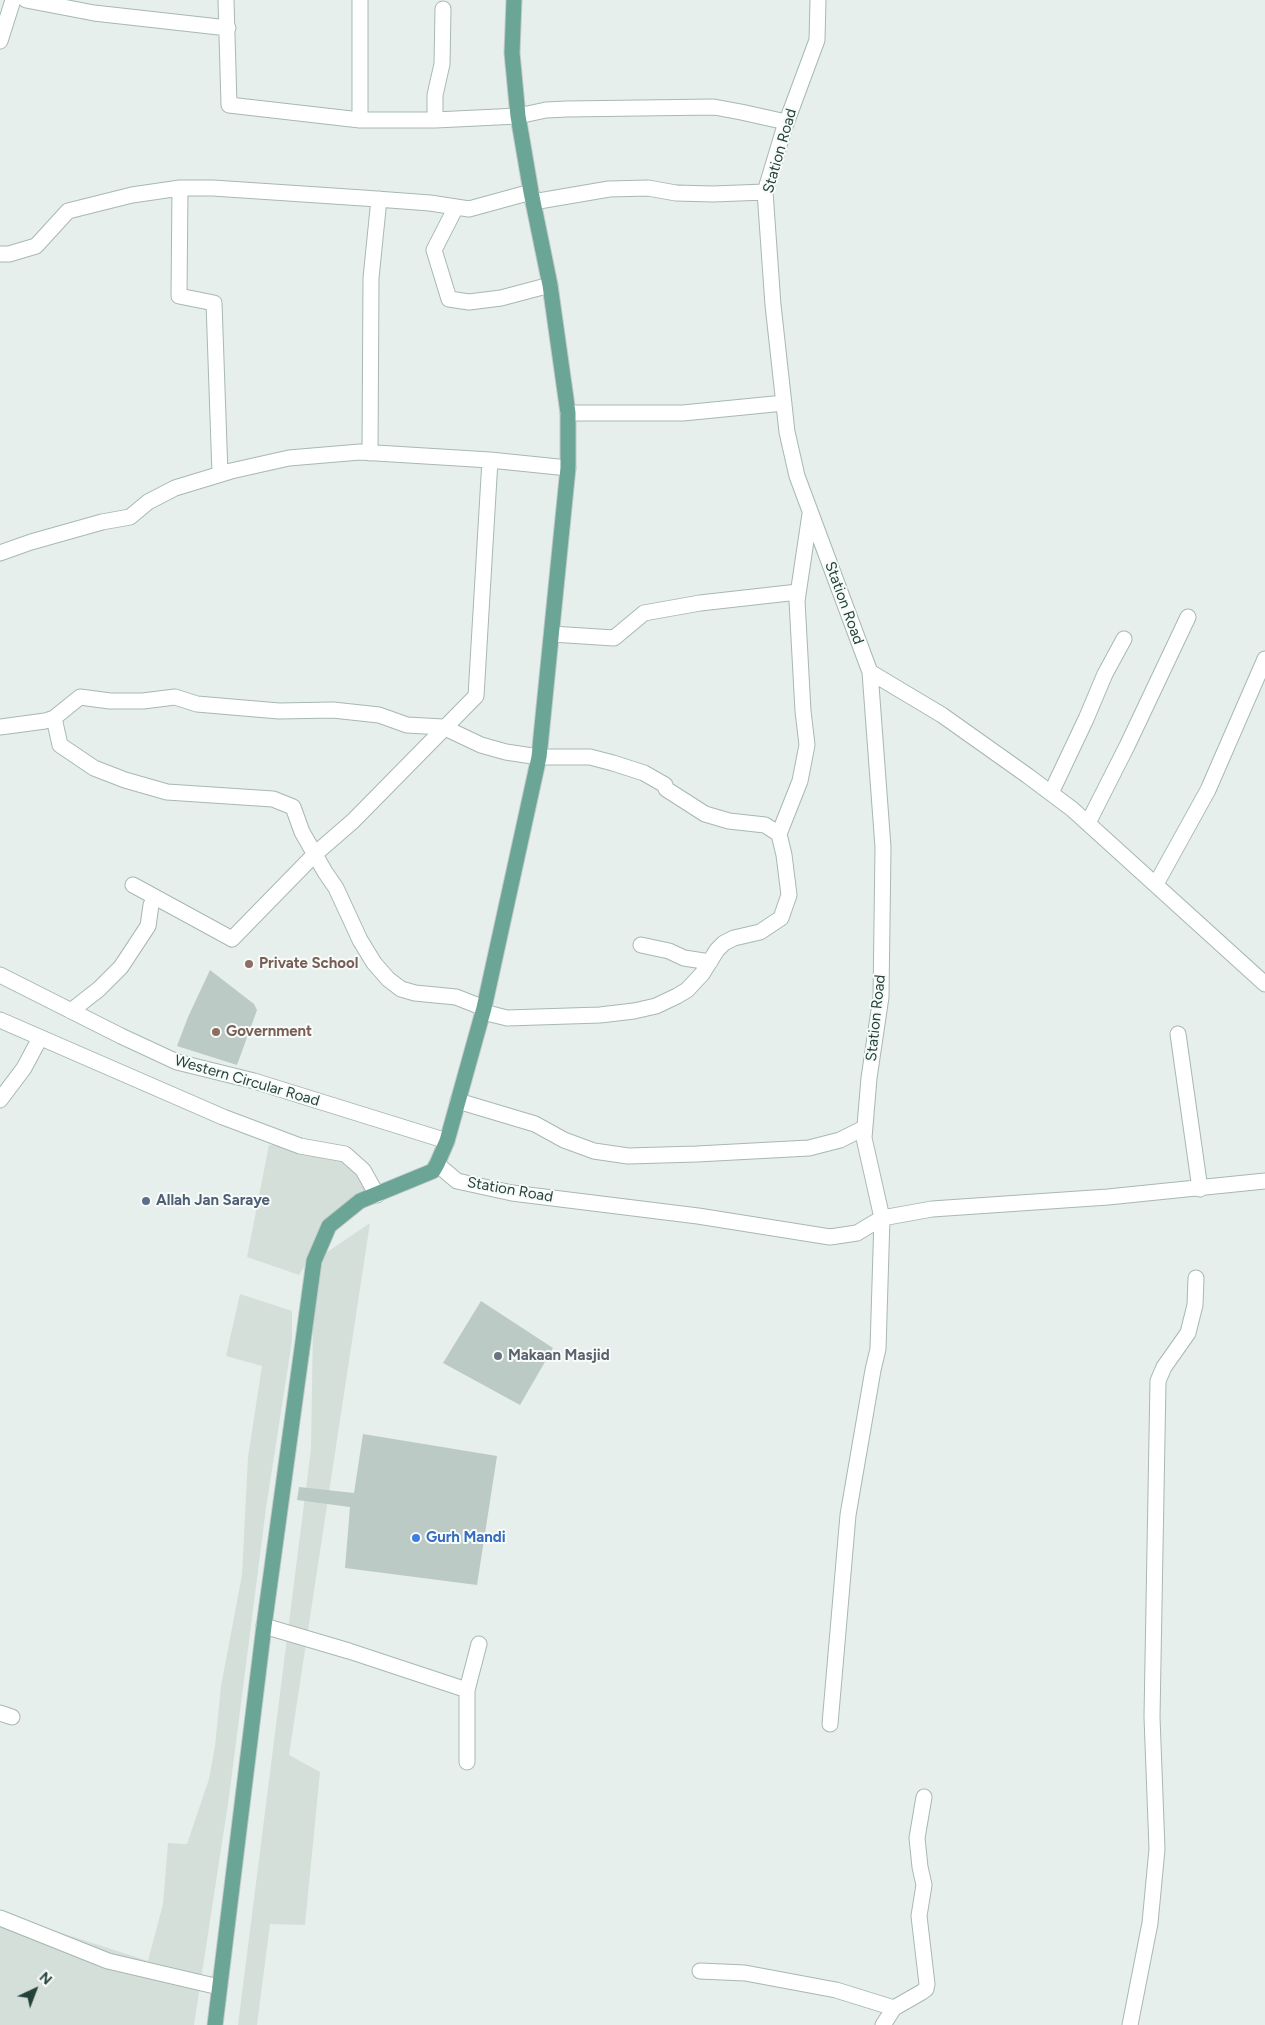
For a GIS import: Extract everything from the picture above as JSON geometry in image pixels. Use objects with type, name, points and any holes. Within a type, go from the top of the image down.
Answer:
[{"type":"main road","points":[[214,2025],[264,1626],[314,1261],[328,1226],[360,1202],[433,1171],[437,1164],[447,1141],[483,1010],[539,757],[568,468],[568,413],[550,285],[518,116],[512,53],[514,0]]},
{"type":"street","points":[[0,41],[14,0]]},
{"type":"street","points":[[26,0],[94,13],[228,28]]},
{"type":"street","points":[[226,0],[229,106],[360,120],[435,120],[518,116],[546,110],[567,109],[714,108],[786,122]]},
{"type":"street","points":[[360,0],[360,120]]},
{"type":"street","name":"Station Road","points":[[818,0],[817,40],[786,122],[765,192],[778,360],[787,432],[797,476],[870,672],[883,847],[881,997],[869,1078],[864,1138],[882,1218]]},
{"type":"street","points":[[435,120],[435,95],[442,64],[443,9]]},
{"type":"street","points":[[0,254],[9,254],[36,246],[68,211],[132,195],[180,188],[232,189],[379,199],[469,209],[532,197],[609,189],[648,188],[676,193],[713,194],[765,192]]},
{"type":"street","points":[[180,188],[179,296],[214,303],[220,474]]},
{"type":"street","points":[[370,453],[371,278],[379,199]]},
{"type":"street","points":[[456,207],[434,250],[449,299],[469,302],[501,298],[550,285]]},
{"type":"street","points":[[568,413],[683,413],[784,403]]},
{"type":"street","points":[[0,553],[31,542],[102,522],[130,517],[148,502],[175,488],[220,474],[289,458],[370,453],[490,460],[568,468]]},
{"type":"street","points":[[133,885],[232,938],[315,854],[353,821],[443,727],[476,696],[490,460]]},
{"type":"street","points":[[54,718],[60,745],[94,768],[125,780],[166,792],[273,799],[293,807],[302,832],[336,888],[360,940],[374,963],[388,980],[401,989],[415,993],[456,997],[483,1010],[507,1018],[600,1015],[656,1006],[686,990],[724,943],[734,938],[760,932],[781,918],[789,895],[784,855],[778,834],[800,781],[807,745],[797,601],[810,511]]},
{"type":"street","points":[[552,634],[614,638],[644,613],[700,603],[798,592]]},
{"type":"street","points":[[1088,824],[1157,686],[1188,617]]},
{"type":"street","points":[[1051,793],[1105,674],[1124,638]]},
{"type":"street","points":[[1156,884],[1208,790],[1265,659]]},
{"type":"street","points":[[870,672],[942,715],[1051,793],[1156,884],[1265,984]]},
{"type":"street","points":[[0,727],[54,718],[80,697],[110,701],[143,701],[175,697],[196,704],[279,711],[332,710],[379,715],[407,725],[443,727],[481,745],[506,752],[539,757],[590,757],[630,768],[644,773],[665,785],[666,789],[705,814],[729,821],[764,825],[778,834]]},
{"type":"street","points":[[71,1011],[99,989],[121,968],[148,926],[152,905],[156,897]]},
{"type":"street","points":[[642,945],[669,951],[684,958],[710,962]]},
{"type":"street","name":"Western Circular Road","points":[[0,975],[177,1062],[254,1082],[447,1141]]},
{"type":"street","points":[[0,1020],[231,1120],[300,1146],[345,1154],[363,1170],[376,1195]]},
{"type":"street","points":[[1178,1034],[1200,1189]]},
{"type":"street","points":[[0,1100],[24,1068],[40,1038]]},
{"type":"street","points":[[458,1101],[535,1124],[564,1140],[594,1151],[628,1156],[809,1148],[840,1140],[864,1128]]},
{"type":"street","name":"Station Road","points":[[437,1164],[457,1181],[512,1193],[698,1216],[830,1237],[857,1233],[882,1218],[932,1209],[1200,1189],[1265,1181]]},
{"type":"street","points":[[830,1724],[848,1515],[878,1349],[882,1218]]},
{"type":"street","points":[[1130,2025],[1150,1923],[1157,1849],[1152,1717],[1158,1381],[1164,1367],[1188,1333],[1195,1305],[1196,1278]]},
{"type":"street","points":[[264,1626],[349,1651],[467,1690]]},
{"type":"street","points":[[467,1762],[467,1690],[479,1644]]},
{"type":"street","points":[[883,2025],[894,2008],[922,1992],[927,1984],[919,1916],[924,1885],[917,1838],[924,1797]]},
{"type":"street","points":[[0,1918],[108,1961],[219,1986]]},
{"type":"street","points":[[700,1971],[746,1973],[836,1990],[894,2008]]},
{"type":"shaded area","points":[[269,1145],[300,1146],[345,1154],[377,1195],[329,1226],[299,1275],[247,1257]]},
{"type":"shaded area","points":[[370,1223],[289,1755],[320,1772],[305,1925],[270,1924],[257,2025],[238,2025],[311,1449],[314,1261]]},
{"type":"shaded area","points":[[240,1294],[292,1311],[292,1341],[266,1508],[229,1797],[194,2025],[0,2025],[0,1913],[148,1961],[163,1904],[168,1843],[187,1844],[209,1779],[215,1746],[221,1686],[242,1575],[248,1457],[262,1366],[226,1356]]},
{"type":"building","name":"Government","points":[[210,970],[254,1004],[257,1010],[237,1065],[177,1046]]},
{"type":"building","name":"Makaan Masjid","points":[[481,1301],[553,1348],[520,1405],[443,1363]]},
{"type":"building","name":"Gurh Mandi","points":[[363,1434],[497,1456],[477,1585],[345,1568],[350,1507],[297,1500],[299,1487],[354,1493]]},
{"type":"place","name":"Private School","points":[[249,964]]},
{"type":"place","name":"Government","points":[[216,1032]]},
{"type":"place","name":"Allah Jan Saraye","points":[[146,1201]]},
{"type":"place","name":"Makaan Masjid","points":[[498,1356]]},
{"type":"place","name":"Gurh Mandi","points":[[416,1538]]}]
